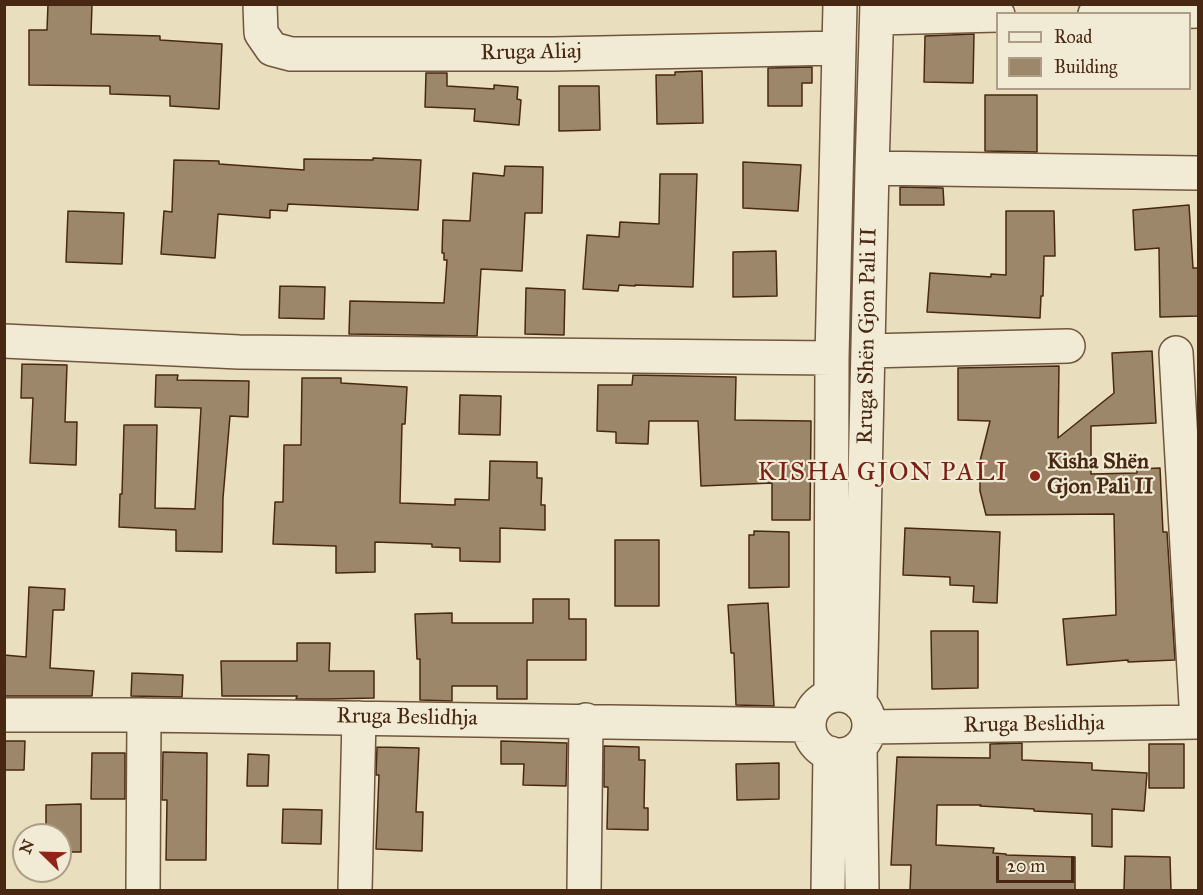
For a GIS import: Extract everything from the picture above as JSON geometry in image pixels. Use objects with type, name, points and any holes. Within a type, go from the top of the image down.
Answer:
[{"type":"street","name":"Rruga Aliaj","points":[[260,4],[261,33],[272,49],[291,54],[542,54],[838,48]]},
{"type":"street","name":"Rruga Shën Gjon Pali II","points":[[840,4],[832,358],[850,725],[862,891]]},
{"type":"street","name":"Rruga Shën Gjon Pali II","points":[[828,891],[850,725],[868,351],[877,11]]},
{"type":"street","points":[[877,11],[996,15]]},
{"type":"street","points":[[1164,12],[1198,11]]},
{"type":"street","points":[[872,168],[1198,173]]},
{"type":"street","points":[[4,341],[239,352],[832,358]]},
{"type":"street","points":[[868,351],[1068,346]]},
{"type":"street","points":[[1176,353],[1198,722]]},
{"type":"street","name":"Rruga Beslidhja","points":[[4,715],[144,714],[809,725],[815,707],[822,700],[850,725],[1198,722]]},
{"type":"street","points":[[143,891],[144,714]]},
{"type":"street","points":[[355,891],[359,718]]},
{"type":"street","points":[[584,891],[586,720]]},
{"type":"building","points":[[48,4],[92,5],[91,34],[160,36],[160,40],[222,44],[219,109],[170,106],[170,96],[110,94],[110,86],[29,85],[29,30],[47,30]]},
{"type":"building","points":[[974,34],[973,83],[924,82],[925,36]]},
{"type":"building","points":[[812,67],[812,83],[802,83],[802,106],[768,106],[768,68]]},
{"type":"building","points":[[702,71],[703,123],[657,124],[656,75]]},
{"type":"building","points":[[426,73],[447,73],[447,86],[494,89],[494,85],[518,87],[517,99],[521,100],[519,125],[474,121],[475,109],[425,107]]},
{"type":"building","points":[[559,86],[599,86],[600,130],[559,131]]},
{"type":"building","points":[[985,95],[1037,95],[1037,152],[985,151]]},
{"type":"building","points":[[373,158],[421,160],[418,210],[288,204],[287,211],[270,210],[270,218],[218,214],[215,258],[161,254],[164,211],[172,212],[174,160],[219,161],[219,164],[304,170],[304,159],[373,160]]},
{"type":"building","points":[[743,162],[801,165],[798,211],[743,208]]},
{"type":"building","points":[[505,166],[543,167],[542,213],[525,213],[522,271],[481,269],[477,336],[349,334],[350,301],[444,303],[447,260],[444,260],[444,253],[442,253],[443,220],[470,221],[473,173],[504,176]]},
{"type":"building","points":[[660,174],[697,174],[693,287],[619,285],[618,291],[583,289],[587,235],[619,237],[620,222],[659,224]]},
{"type":"building","points":[[900,187],[943,188],[944,205],[900,205]]},
{"type":"building","points":[[1189,205],[1193,268],[1198,268],[1198,316],[1160,317],[1159,248],[1135,250],[1133,210]]},
{"type":"building","points":[[68,211],[124,213],[122,264],[66,262]]},
{"type":"building","points":[[1006,211],[1054,211],[1055,256],[1044,256],[1040,318],[927,312],[930,273],[991,277],[991,274],[1006,275]]},
{"type":"building","points":[[776,251],[777,296],[733,297],[733,252]]},
{"type":"building","points":[[280,286],[325,287],[324,319],[279,318]]},
{"type":"building","points":[[526,288],[565,290],[564,335],[525,334]]},
{"type":"building","points":[[1152,351],[1156,423],[1091,426],[1091,474],[1137,473],[1137,469],[1160,468],[1163,532],[1167,532],[1175,660],[1128,662],[1128,660],[1067,665],[1063,619],[1116,615],[1114,514],[986,515],[980,491],[980,461],[990,421],[958,420],[958,368],[1059,366],[1058,438],[1114,393],[1112,353]]},
{"type":"building","points":[[22,364],[67,365],[65,422],[77,422],[76,465],[30,463],[33,398],[21,398]]},
{"type":"building","points":[[156,375],[178,375],[177,380],[249,381],[248,417],[230,416],[223,498],[222,552],[176,551],[176,530],[119,527],[124,425],[157,425],[155,508],[195,509],[201,408],[155,407]]},
{"type":"building","points":[[633,375],[736,377],[735,420],[811,421],[810,520],[772,520],[772,483],[701,486],[698,421],[649,421],[648,444],[616,443],[616,432],[597,431],[598,385],[632,385]]},
{"type":"building","points":[[302,378],[341,378],[341,383],[407,387],[405,424],[402,424],[400,503],[455,505],[455,499],[489,500],[490,461],[537,462],[537,478],[542,478],[541,505],[545,505],[545,530],[500,528],[500,562],[460,561],[460,548],[432,547],[432,544],[375,542],[375,572],[336,573],[336,546],[273,544],[275,502],[283,502],[284,445],[301,445]]},
{"type":"building","points":[[460,395],[501,396],[500,435],[459,434]]},
{"type":"building","points":[[905,528],[1000,532],[997,603],[973,602],[974,586],[950,585],[950,577],[903,575]]},
{"type":"building","points":[[754,531],[789,532],[789,587],[749,588],[749,535],[754,535]]},
{"type":"building","points":[[615,540],[659,540],[659,606],[615,606]]},
{"type":"building","points":[[29,587],[65,589],[64,610],[53,610],[50,668],[94,671],[92,696],[4,696],[4,655],[26,657]]},
{"type":"building","points":[[533,599],[569,599],[569,619],[586,619],[586,660],[527,660],[527,699],[497,699],[497,686],[452,686],[452,701],[420,700],[420,659],[417,659],[415,614],[452,613],[452,623],[533,623]]},
{"type":"building","points":[[768,603],[774,706],[736,705],[734,653],[731,653],[728,605]]},
{"type":"building","points":[[931,631],[978,631],[978,688],[932,689]]},
{"type":"building","points":[[297,643],[330,643],[329,671],[374,671],[374,698],[296,699],[297,696],[222,696],[221,661],[297,661]]},
{"type":"building","points":[[132,673],[183,675],[182,697],[131,696]]},
{"type":"building","points":[[4,741],[25,741],[24,770],[4,770]]},
{"type":"building","points":[[501,741],[567,743],[566,786],[523,785],[524,764],[501,764]]},
{"type":"building","points":[[1022,743],[1022,760],[1092,763],[1092,770],[1147,773],[1144,811],[1112,809],[1112,847],[1092,846],[1092,814],[981,805],[937,805],[936,845],[994,848],[993,853],[1006,855],[1075,857],[1075,891],[910,891],[911,865],[891,865],[897,757],[990,758],[990,744]]},
{"type":"building","points":[[1149,744],[1184,744],[1184,788],[1149,788]]},
{"type":"building","points":[[604,746],[639,747],[639,760],[645,760],[644,808],[648,808],[648,830],[607,829],[608,787],[604,787]]},
{"type":"building","points":[[377,747],[419,748],[416,812],[423,812],[422,851],[376,849],[379,775],[376,775]]},
{"type":"building","points":[[163,752],[207,753],[206,860],[166,860],[167,800],[162,800]]},
{"type":"building","points":[[92,753],[125,753],[125,799],[91,799]]},
{"type":"building","points":[[248,754],[269,755],[268,786],[247,786]]},
{"type":"building","points":[[779,763],[779,799],[737,800],[736,764]]},
{"type":"building","points":[[81,804],[81,852],[72,852],[72,823],[46,823],[46,805]]},
{"type":"building","points":[[283,809],[322,810],[321,844],[282,843]]},
{"type":"building","points":[[1125,856],[1170,857],[1171,891],[1124,891]]},
{"type":"place","name":"Kisha Shën Gjon Pali II","points":[[1035,476]]},
{"type":"district","name":"KISHA GJON PALI","points":[[883,474]]}]
